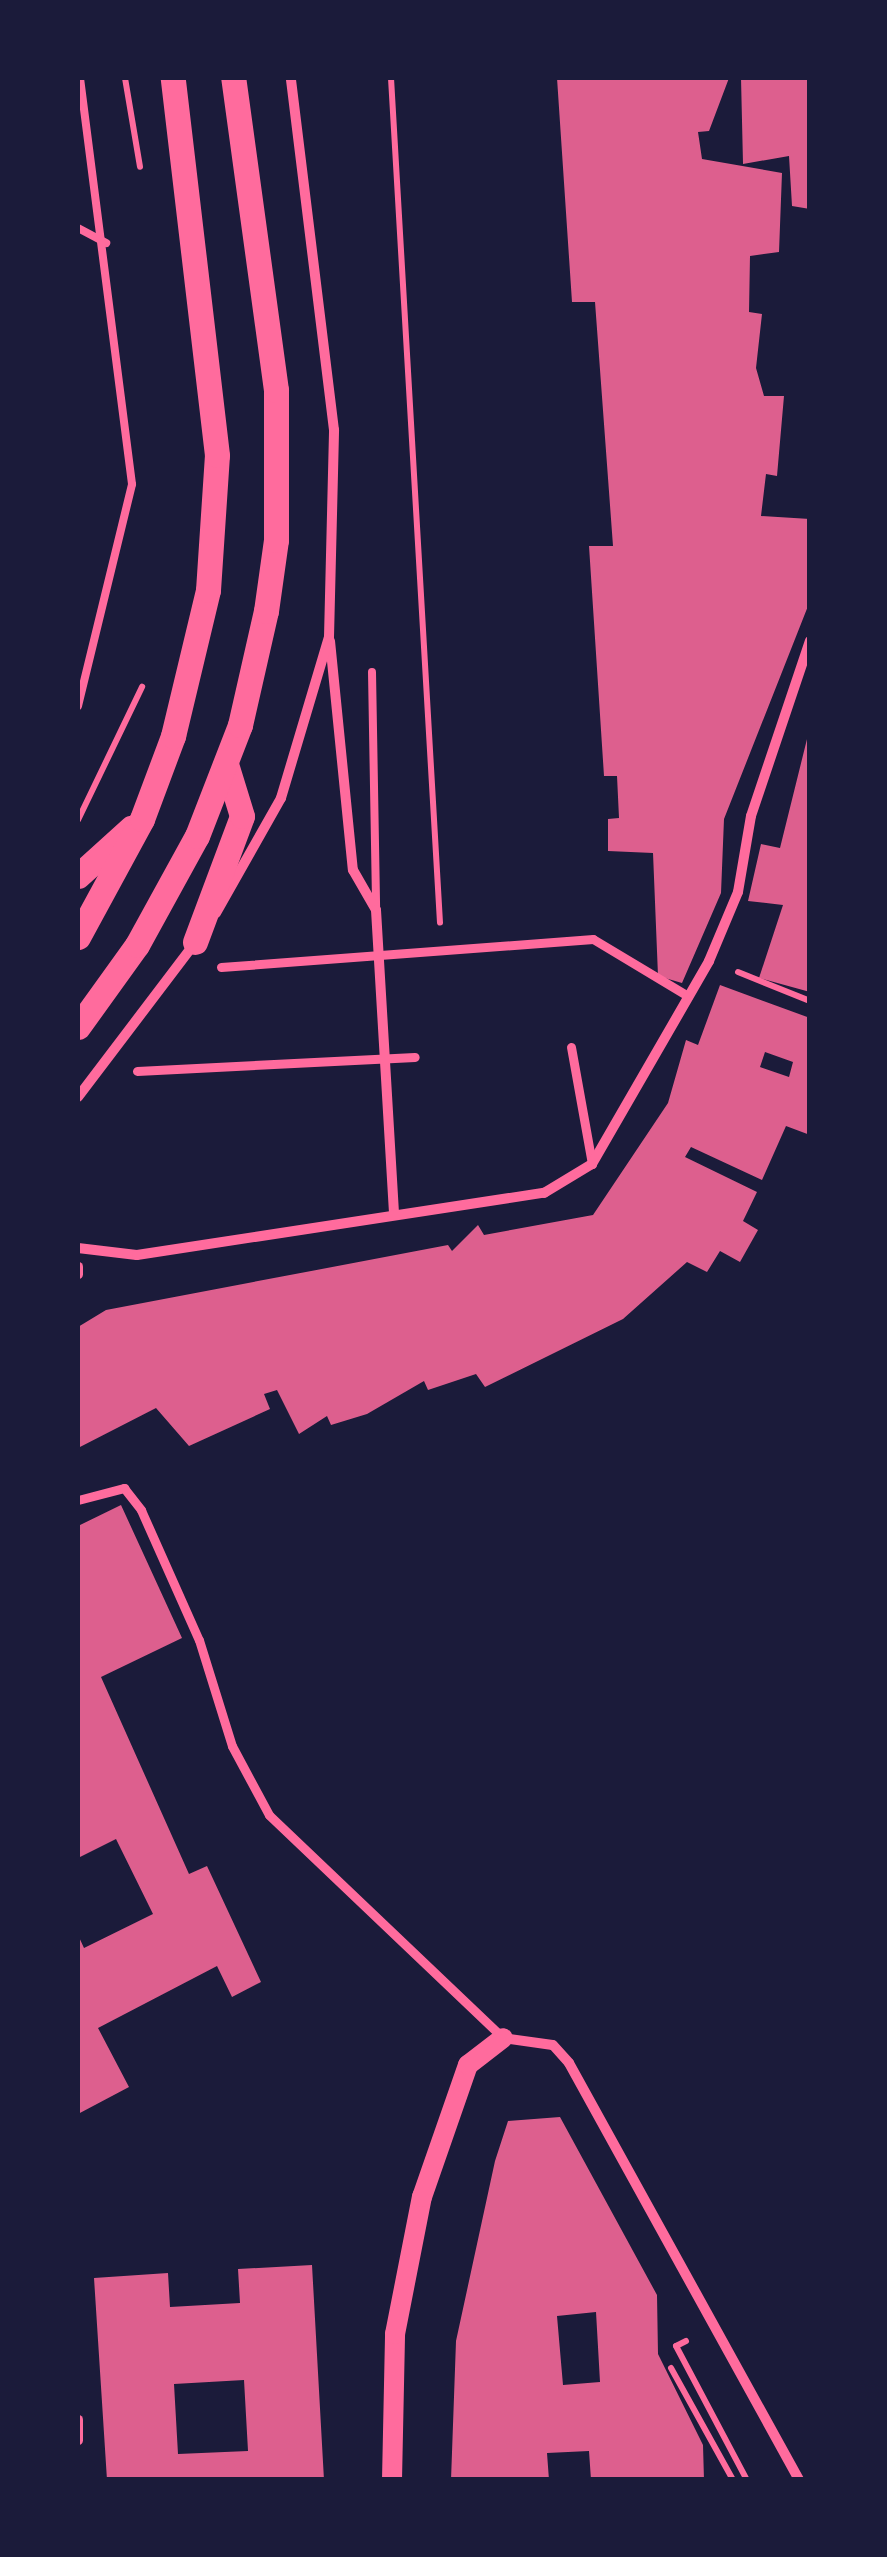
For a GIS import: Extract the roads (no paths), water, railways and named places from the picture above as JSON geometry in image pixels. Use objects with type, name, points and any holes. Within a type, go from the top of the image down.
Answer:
[{"type":"main road","points":[[78,937],[142,818],[197,660],[216,456],[173,78]]},
{"type":"main road","points":[[78,1027],[171,888],[226,764],[276,540],[276,390],[234,78]]},
{"type":"main road","points":[[195,942],[242,816],[226,764]]},
{"type":"main road","points":[[78,876],[142,818]]},
{"type":"main road","points":[[392,2480],[395,2334],[422,2197],[468,2066],[503,2038]]},
{"type":"street","points":[[291,78],[334,430],[329,637],[353,870],[376,910],[388,1059],[394,1212]]},
{"type":"street","points":[[78,1098],[195,942],[281,798],[329,637]]},
{"type":"street","points":[[78,1248],[136,1255],[394,1212],[544,1193],[592,1164],[709,961],[810,641]]},
{"type":"street","points":[[221,967],[442,954],[593,939],[688,996]]},
{"type":"street","points":[[571,1046],[592,1164]]},
{"type":"street","points":[[137,1071],[415,1057]]},
{"type":"street","points":[[78,1266],[78,1274]]},
{"type":"street","points":[[78,1500],[124,1488],[142,1510],[199,1640],[232,1746],[270,1814],[503,2038],[552,2045],[569,2063],[798,2480]]},
{"type":"street","points":[[78,2419],[78,2440]]},
{"type":"lane","points":[[78,706],[132,484],[106,244],[80,78]]},
{"type":"lane","points":[[78,228],[106,244]]},
{"type":"lane","points":[[372,672],[376,910]]}]
